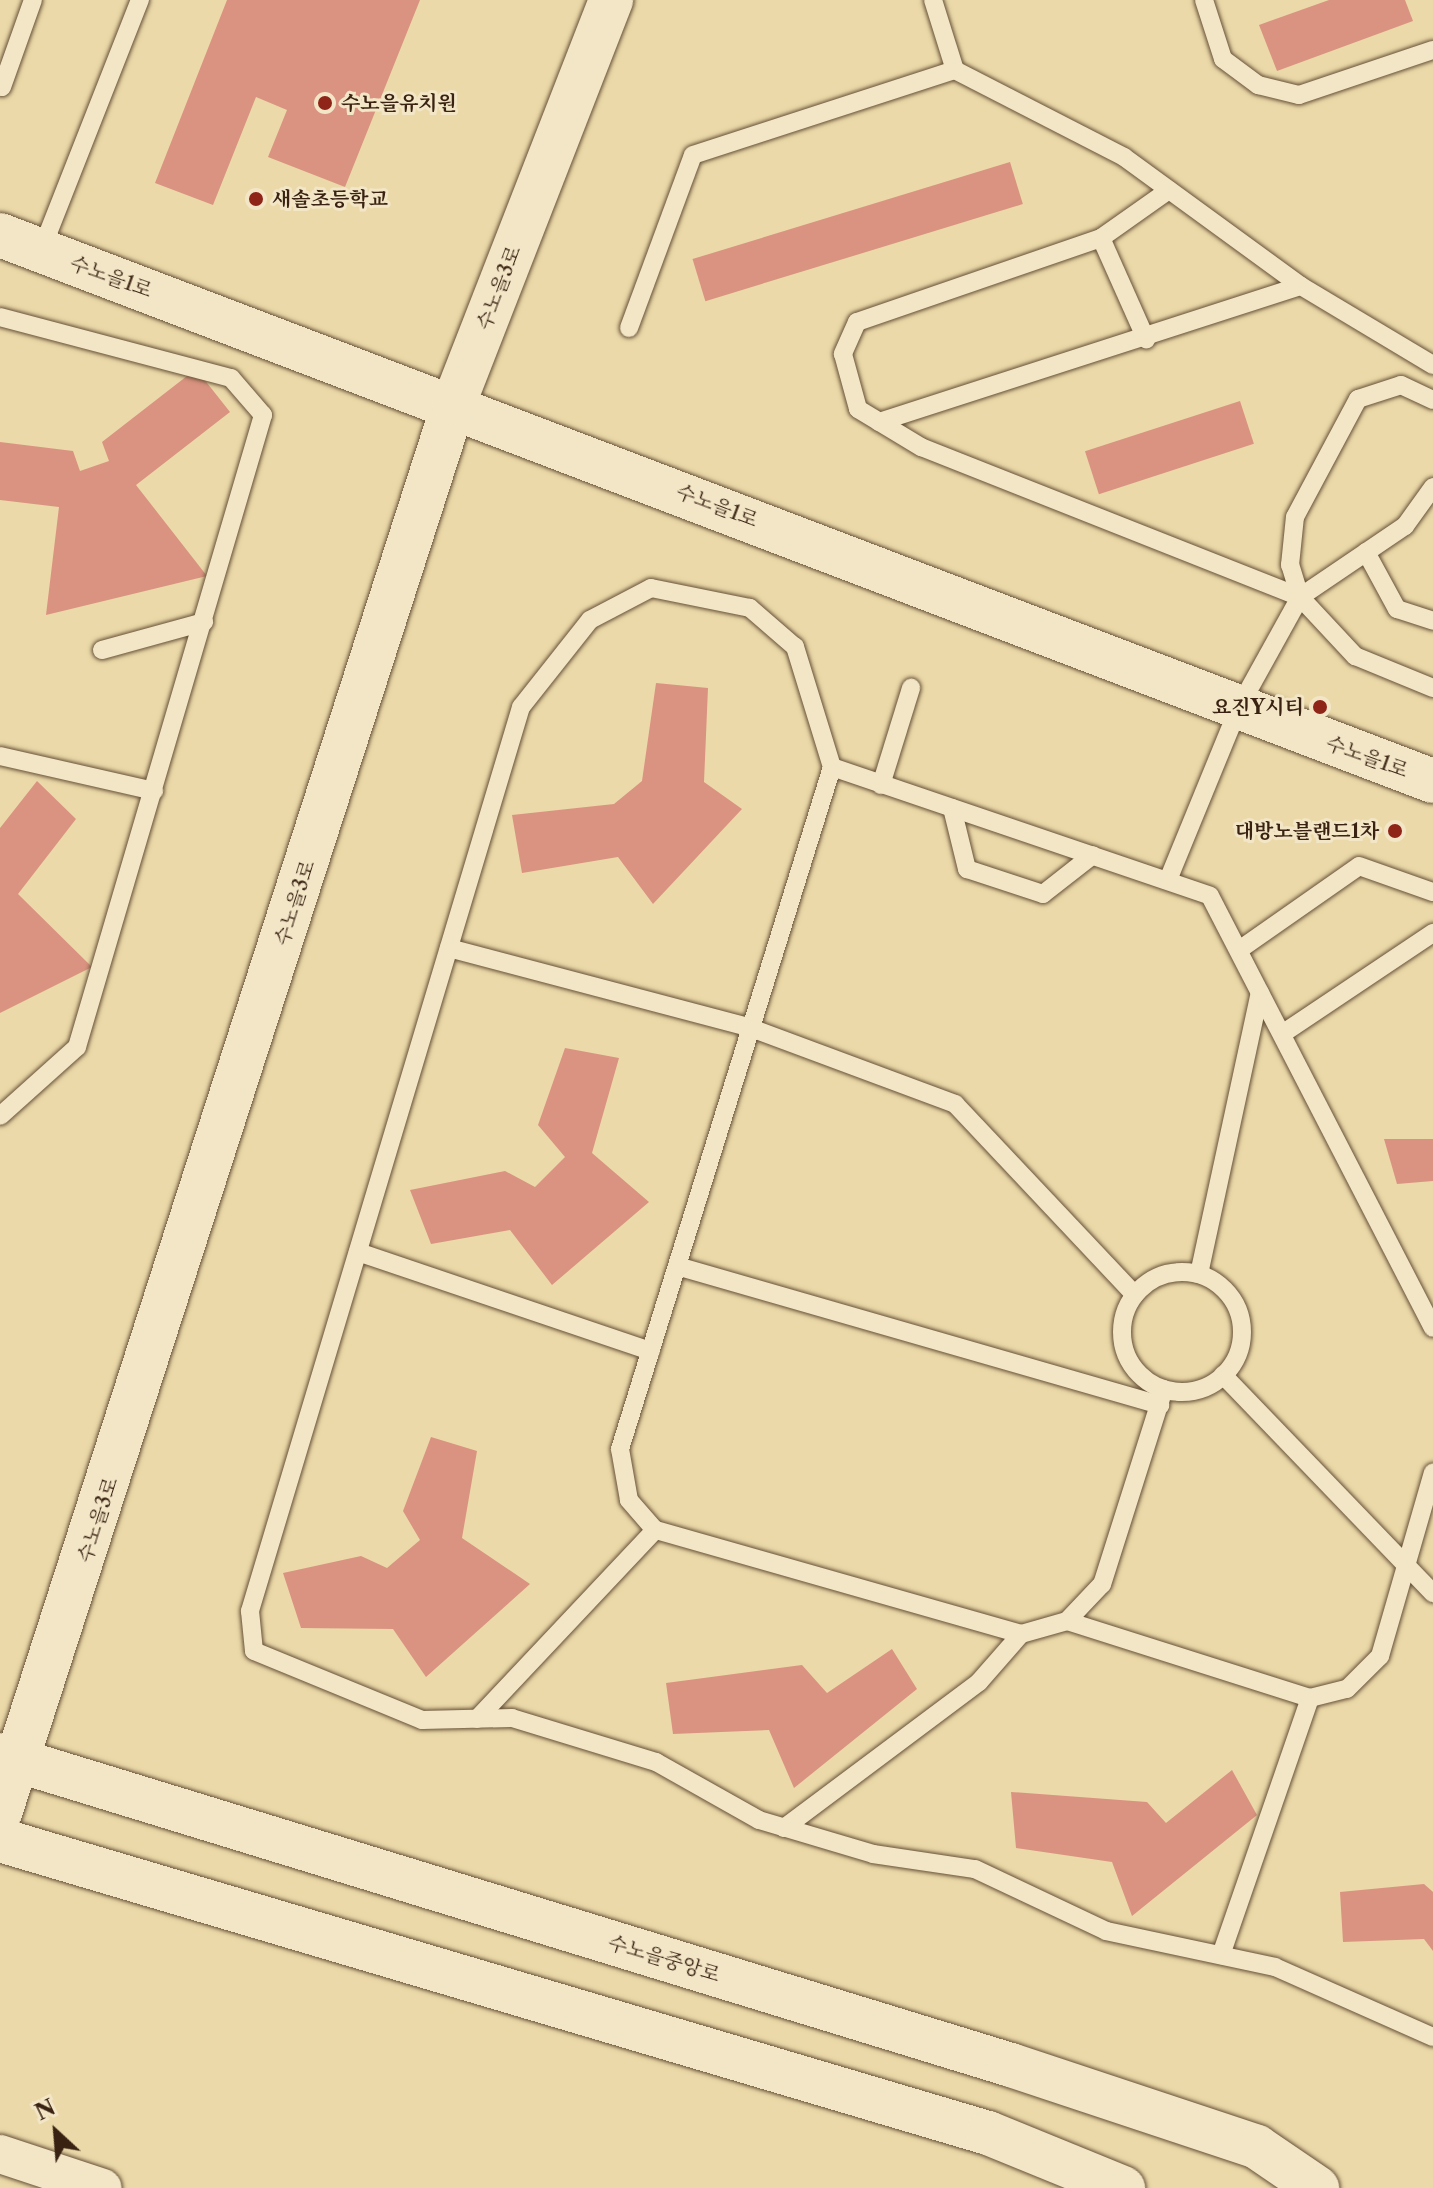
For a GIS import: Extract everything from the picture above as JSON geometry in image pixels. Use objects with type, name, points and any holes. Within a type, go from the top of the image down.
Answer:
[{"type":"street","name":"수노을3로","points":[[0,1813],[11,1758],[454,403],[611,0]]},
{"type":"street","name":"수노을1로","points":[[0,235],[454,403],[1238,709],[1433,781]]},
{"type":"street","name":"수노을중앙로","points":[[11,1758],[1011,2065],[1257,2147],[1317,2188]]},
{"type":"street","points":[[0,1840],[973,2129],[1123,2188]]},
{"type":"street","points":[[0,2154],[103,2188]]},
{"type":"lane","points":[[2,87],[33,0]]},
{"type":"lane","points":[[41,251],[140,0]]},
{"type":"lane","points":[[933,0],[955,70]]},
{"type":"lane","points":[[1204,0],[1223,59],[1258,85],[1299,95],[1433,50]]},
{"type":"lane","points":[[629,328],[693,155],[955,70],[1124,157],[1301,286],[1433,365]]},
{"type":"lane","points":[[1169,190],[1101,238],[857,322],[843,354],[858,409],[921,447],[1300,597],[1355,656],[1433,688]]},
{"type":"lane","points":[[1101,238],[1146,339]]},
{"type":"lane","points":[[879,422],[1146,339],[1301,286]]},
{"type":"lane","points":[[0,317],[231,378],[263,415],[77,1047],[0,1116]]},
{"type":"lane","points":[[1300,597],[1290,565],[1295,517],[1358,399],[1401,385],[1433,400]]},
{"type":"lane","points":[[1168,880],[1238,709],[1300,597],[1405,526],[1433,487]]},
{"type":"lane","points":[[1366,552],[1397,609],[1433,621]]},
{"type":"lane","points":[[1162,1397],[1102,1584],[1067,1621],[1021,1634],[655,1530],[629,1500],[620,1449],[832,767],[795,647],[750,608],[651,588],[590,620],[521,707],[250,1611],[254,1651],[422,1720],[512,1718],[656,1762],[784,1828],[873,1854],[975,1869],[1106,1931],[1275,1967],[1433,2037]]},
{"type":"lane","points":[[102,650],[204,622]]},
{"type":"lane","points":[[881,785],[911,688]]},
{"type":"lane","points":[[0,756],[154,791]]},
{"type":"lane","points":[[832,767],[1210,896],[1433,1328]]},
{"type":"lane","points":[[952,808],[967,869],[1043,894],[1093,855]]},
{"type":"lane","points":[[1239,950],[1359,866],[1433,892]]},
{"type":"lane","points":[[1282,1034],[1433,933]]},
{"type":"lane","points":[[449,948],[751,1028],[955,1104],[1135,1295]]},
{"type":"lane","points":[[1199,1274],[1260,993]]},
{"type":"lane","points":[[358,1252],[651,1351]]},
{"type":"lane","points":[[677,1266],[1162,1397],[1196,1391],[1223,1375],[1239,1353],[1241,1313],[1217,1282],[1199,1274],[1160,1275],[1135,1295],[1122,1320],[1125,1350],[1140,1376],[1162,1397]]},
{"type":"lane","points":[[1223,1375],[1433,1593]]},
{"type":"lane","points":[[1067,1621],[1310,1698],[1347,1689],[1380,1656],[1433,1472]]},
{"type":"lane","points":[[477,1719],[655,1530]]},
{"type":"lane","points":[[784,1828],[979,1682],[1021,1634]]},
{"type":"lane","points":[[1221,1955],[1310,1698]]},
{"type":"building","name":"수노을유치원","points":[[227,0],[420,0],[345,187],[268,157],[287,110],[256,97],[213,205],[155,183]]},
{"type":"building","points":[[1329,0],[1405,0],[1413,21],[1277,71],[1259,25]]},
{"type":"building","points":[[1010,162],[1023,204],[705,301],[693,259]]},
{"type":"building","points":[[196,369],[230,412],[136,485],[207,576],[46,615],[59,507],[0,500],[0,442],[73,451],[80,471],[109,461],[102,442]]},
{"type":"building","points":[[1240,401],[1254,444],[1099,494],[1085,451]]},
{"type":"building","points":[[656,683],[708,688],[704,782],[742,809],[653,904],[618,857],[522,873],[512,815],[614,804],[642,781]]},
{"type":"building","points":[[37,781],[76,819],[18,894],[92,967],[0,1013],[0,828]]},
{"type":"building","points":[[565,1048],[619,1058],[592,1153],[649,1202],[552,1285],[510,1230],[431,1244],[410,1190],[505,1171],[535,1187],[565,1157],[538,1125]]},
{"type":"building","points":[[1384,1139],[1433,1139],[1433,1181],[1397,1184]]},
{"type":"building","points":[[431,1437],[477,1451],[462,1538],[530,1584],[426,1677],[393,1629],[301,1628],[283,1573],[361,1556],[387,1568],[420,1540],[403,1511]]},
{"type":"building","points":[[892,1649],[917,1689],[794,1788],[769,1730],[673,1734],[666,1683],[802,1665],[827,1693]]},
{"type":"building","points":[[1232,1770],[1257,1815],[1132,1916],[1112,1862],[1016,1848],[1011,1792],[1147,1802],[1166,1823]]},
{"type":"building","points":[[1424,1884],[1433,1892],[1433,1951],[1424,1939],[1343,1942],[1340,1892]]},
{"type":"place","name":"수노을유치원","points":[[325,103]]},
{"type":"place","name":"새솔초등학교","points":[[256,199]]},
{"type":"place","name":"요진Y시티","points":[[1320,707]]},
{"type":"place","name":"대방노블랜드1차","points":[[1395,831]]}]
